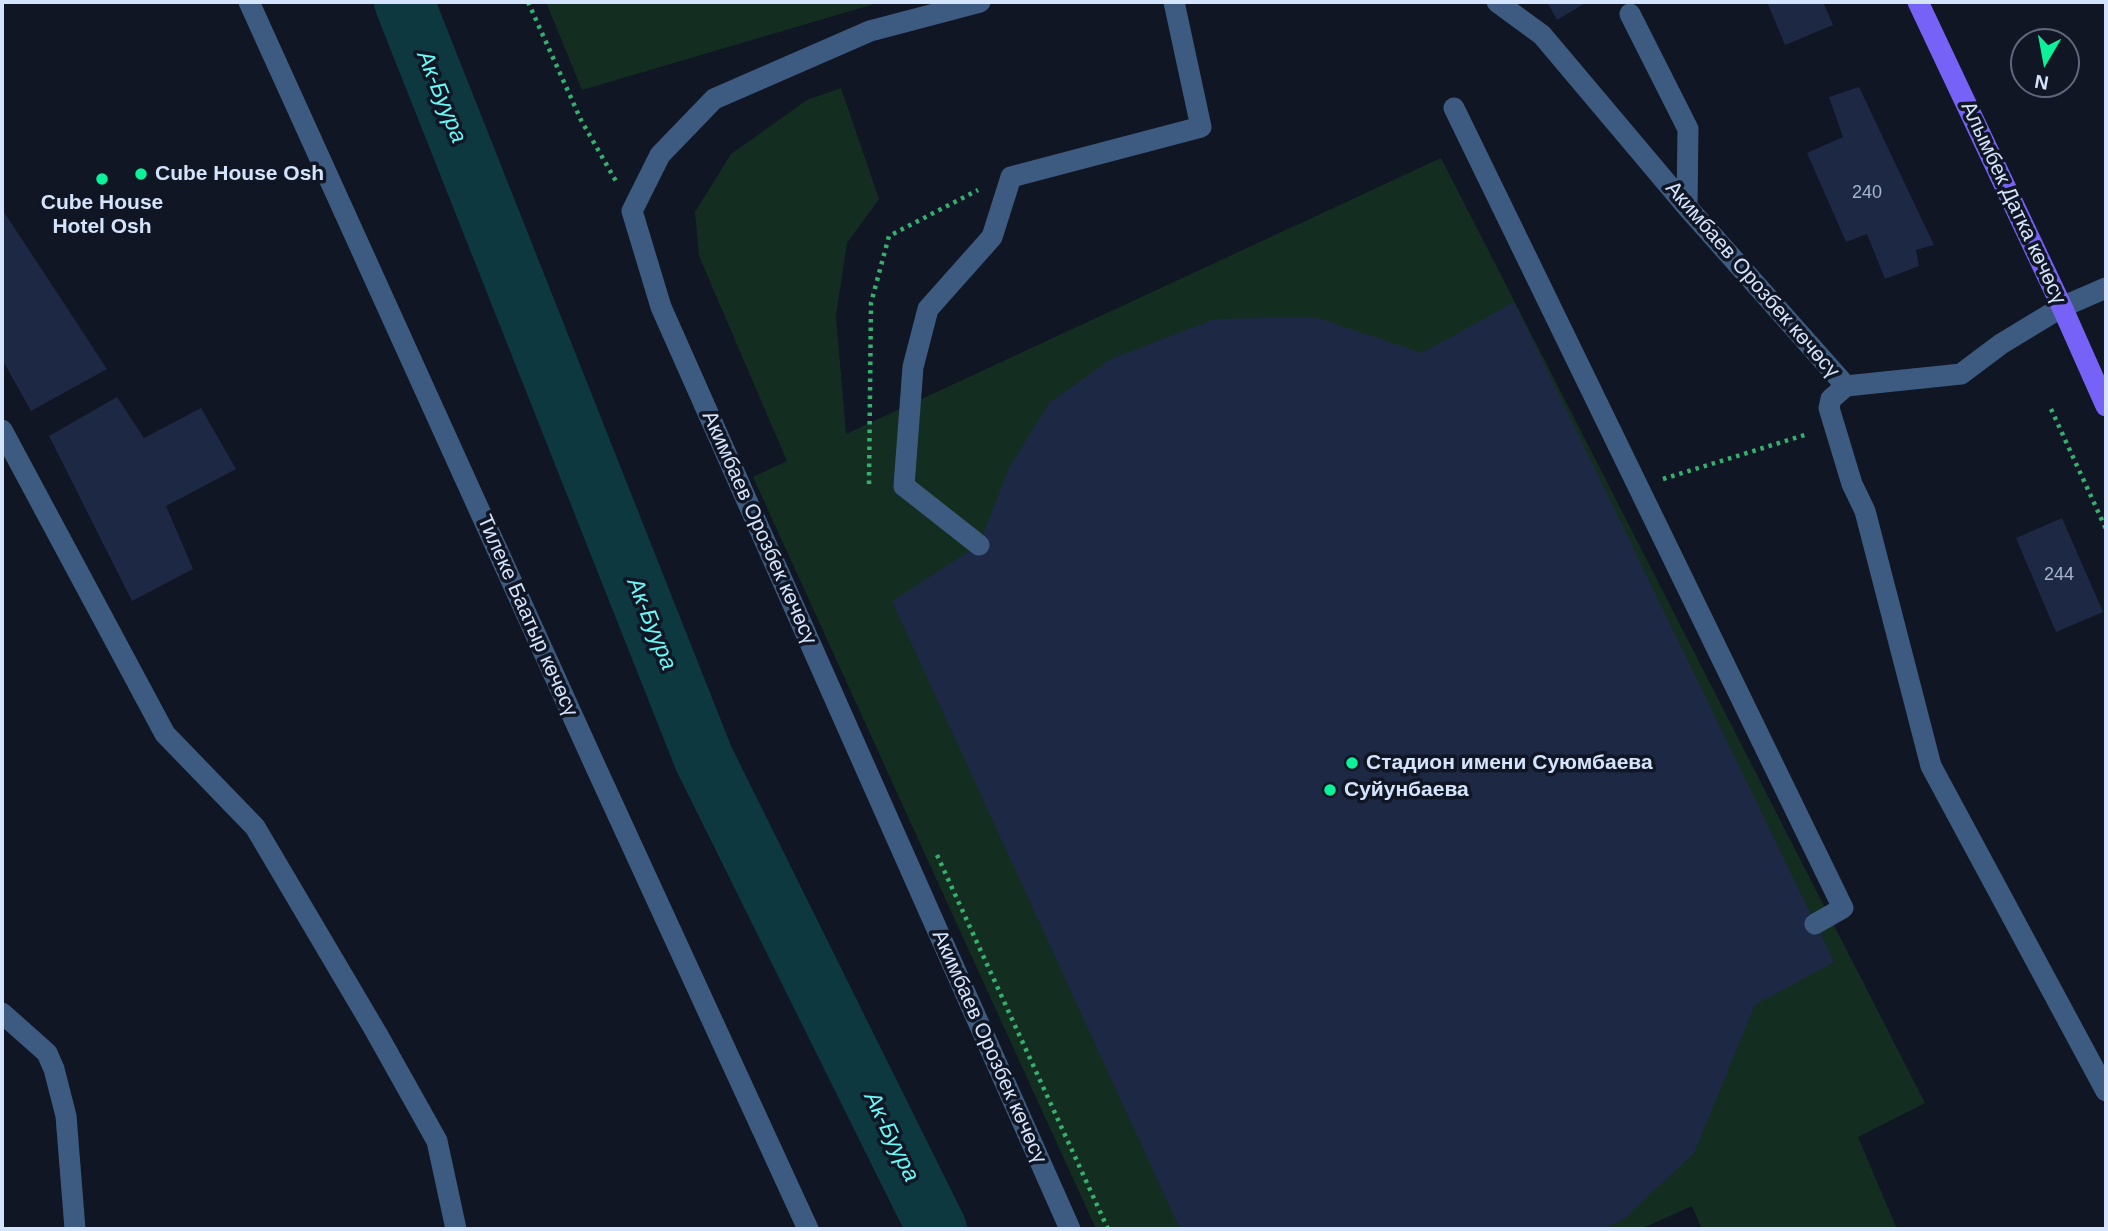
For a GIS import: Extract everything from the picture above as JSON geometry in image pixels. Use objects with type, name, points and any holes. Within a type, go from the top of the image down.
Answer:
[{"type":"main road","name":"Алымбек Датка көчөсү","points":[[1918,2],[2106,406]]},
{"type":"street","name":"Тилеке Баатыр көчөсү","points":[[249,2],[808,1229]]},
{"type":"street","points":[[632,211],[660,155],[713,99],[870,31],[980,2]]},
{"type":"street","points":[[979,545],[904,486],[913,368],[928,309],[992,237],[1012,177],[1201,127],[1174,2]]},
{"type":"street","name":"Акимбаев Орозбек көчөсү","points":[[1497,2],[1542,35],[1687,207],[1846,386],[1961,374],[2001,344],[2062,307],[2106,288]]},
{"type":"street","points":[[1630,14],[1688,129],[1687,207]]},
{"type":"street","points":[[1454,108],[1843,908],[1815,924]]},
{"type":"street","name":"Акимбаев Орозбек көчөсү","points":[[632,211],[661,307],[1070,1229]]},
{"type":"street","points":[[1846,386],[1830,399],[1829,408],[1852,484],[1865,511],[1931,766],[2106,1091]]},
{"type":"street","points":[[2,430],[165,734],[255,827],[376,1032],[437,1141],[456,1229]]},
{"type":"street","points":[[2,1013],[47,1054],[54,1069],[66,1116],[75,1229]]},
{"type":"path","points":[[528,2],[581,120],[632,211]]},
{"type":"path","points":[[2051,409],[2106,529]]},
{"type":"path","points":[[1639,486],[1814,432]]},
{"type":"green space","points":[[546,2],[881,2],[582,90]]},
{"type":"green space","name":"Суйунбаева","points":[[841,88],[879,199],[847,243],[836,316],[846,434],[1441,158],[1925,1103],[1858,1137],[1897,1229],[1702,1229],[1692,1206],[1641,1229],[1096,1229],[753,477],[787,461],[699,256],[695,212],[731,154],[807,100]]},
{"type":"building","points":[[1547,2],[1587,2],[1557,20]]},
{"type":"building","points":[[1767,2],[1823,2],[1833,25],[1785,45]]},
{"type":"building","points":[[1859,87],[1934,245],[1916,250],[1919,266],[1885,279],[1867,234],[1846,242],[1807,153],[1843,137],[1829,97]]},
{"type":"building","points":[[2,209],[107,369],[31,411],[2,359]]},
{"type":"building","name":"Суйунбаева","points":[[1514,302],[1834,962],[1755,1005],[1694,1153],[1624,1219],[1603,1229],[1180,1229],[892,601],[979,545],[1009,468],[1049,403],[1111,359],[1215,319],[1314,317],[1422,353]]},
{"type":"building","points":[[117,397],[144,438],[201,408],[236,469],[166,506],[193,569],[132,601],[49,436]]},
{"type":"building","points":[[2062,518],[2103,612],[2056,632],[2016,538]]},
{"type":"waterway","name":"Ак-Буура","points":[[404,2],[704,759],[937,1229]]},
{"type":"place","name":"Cube House Osh","points":[[141,174]]},
{"type":"place","name":"Cube House Hotel Osh","points":[[102,179]]},
{"type":"place","name":"Стадион имени Суюмбаева","points":[[1352,763]]},
{"type":"place","name":"Суйунбаева","points":[[1330,790]]}]
